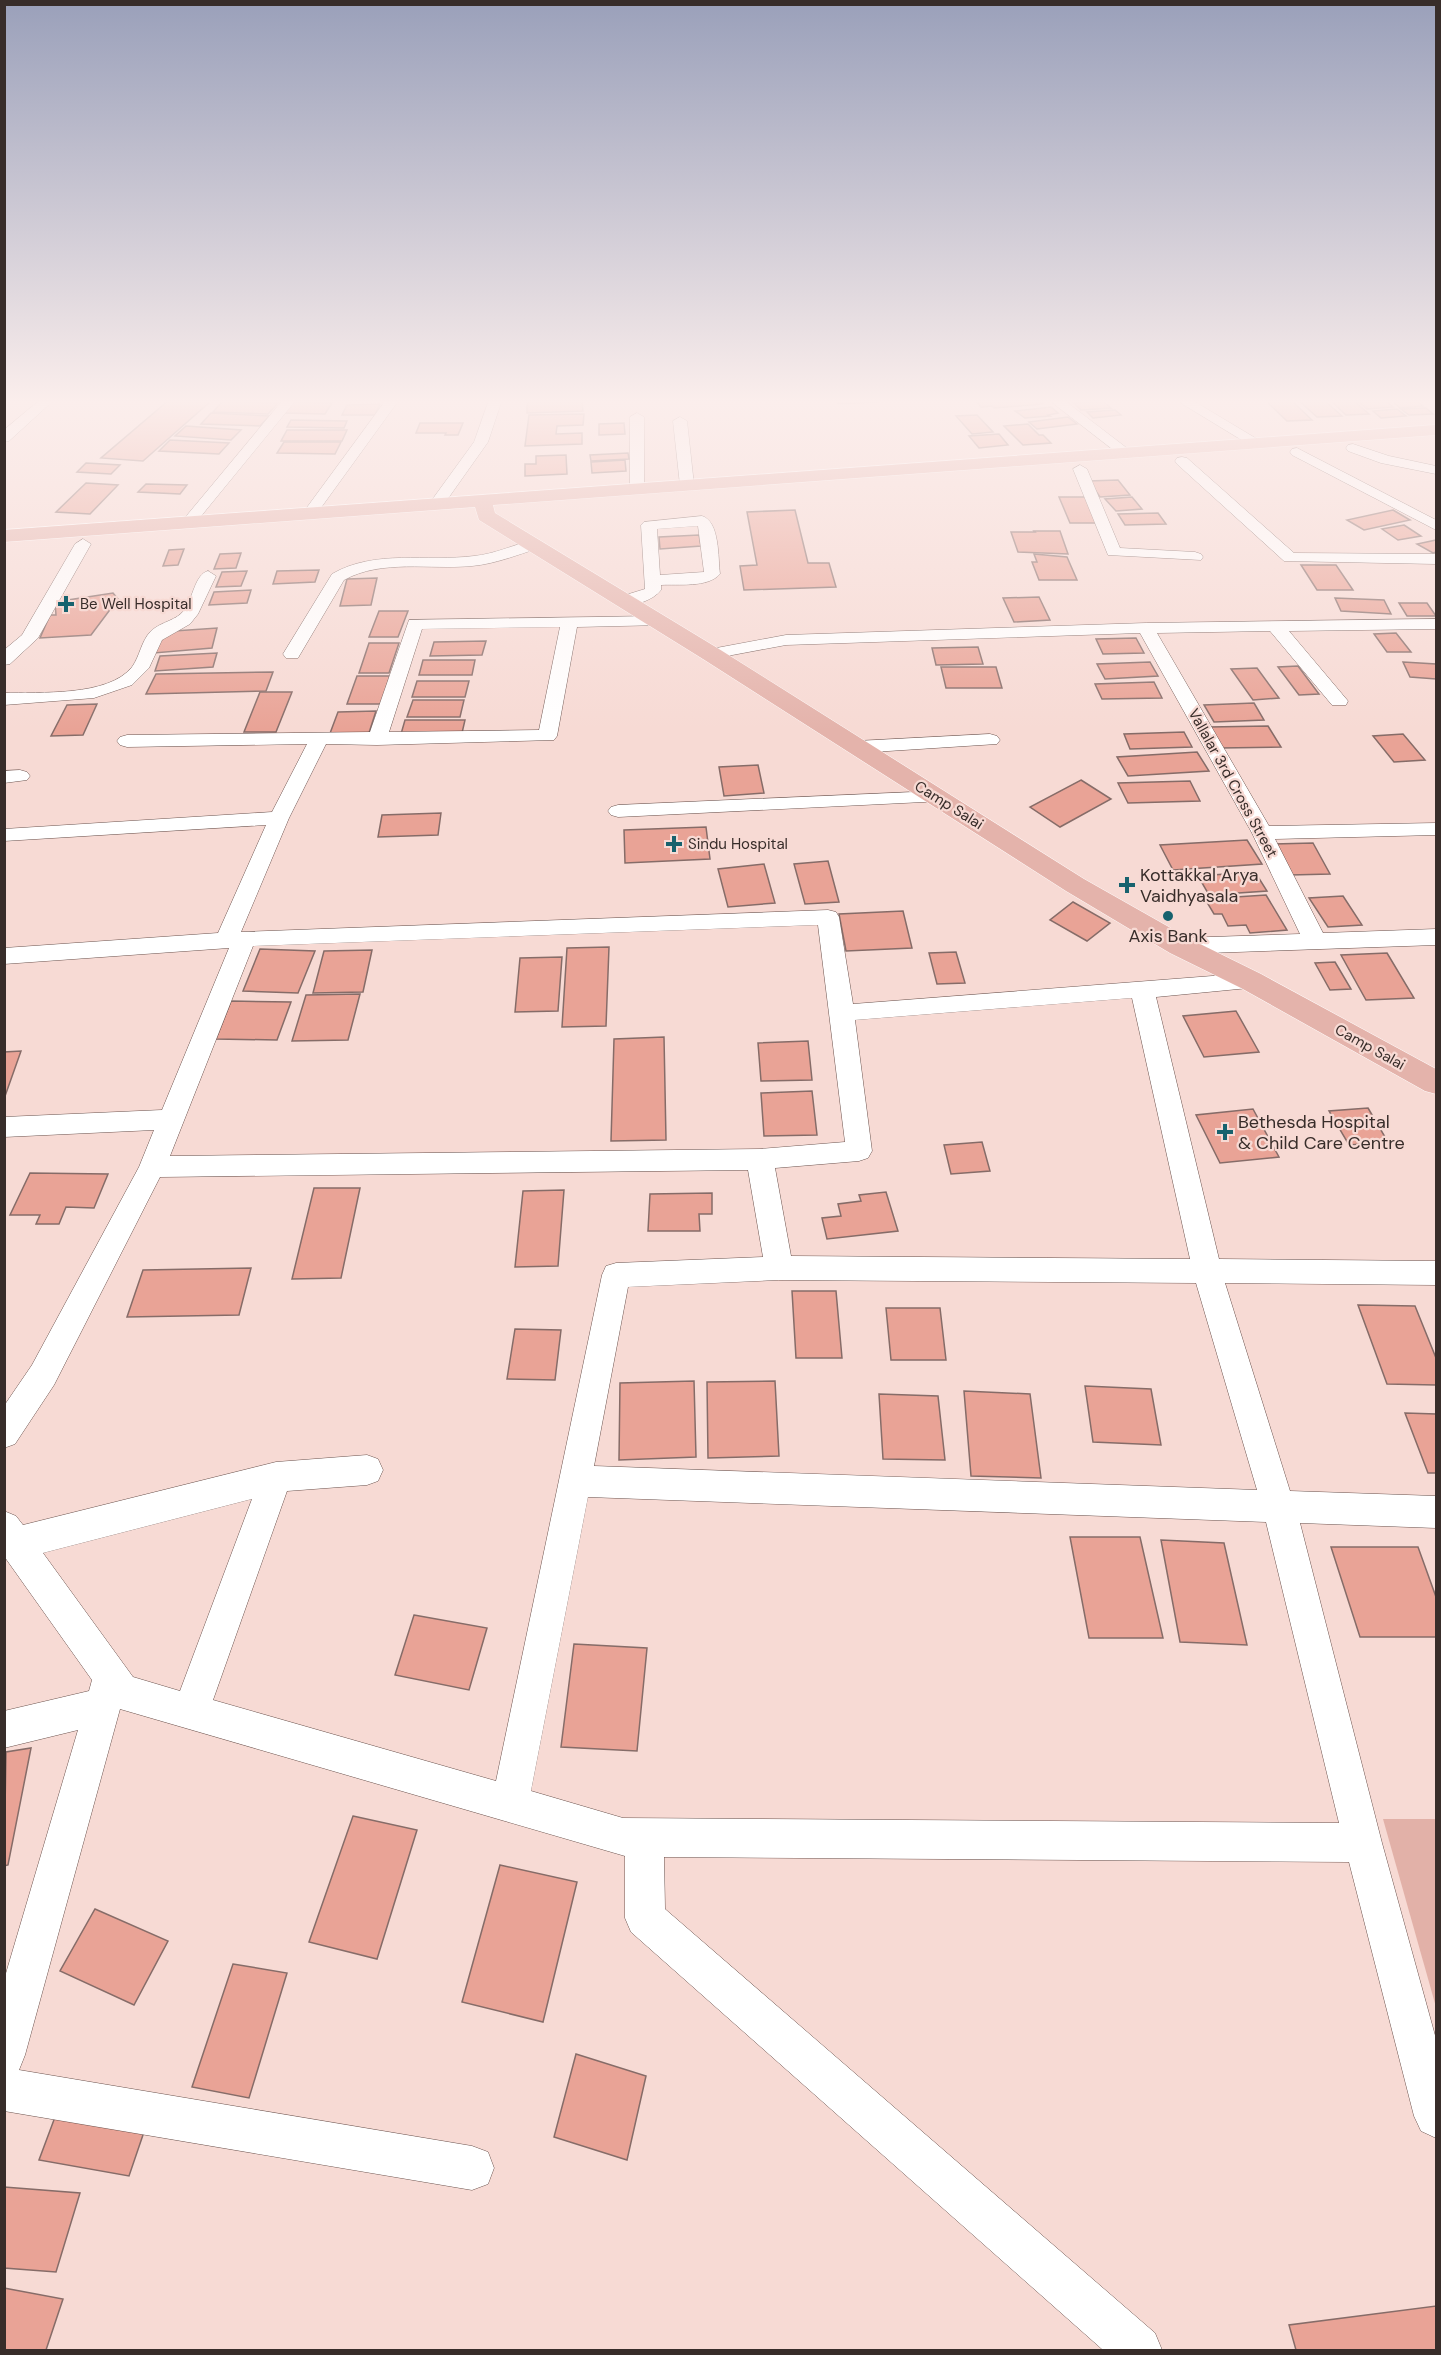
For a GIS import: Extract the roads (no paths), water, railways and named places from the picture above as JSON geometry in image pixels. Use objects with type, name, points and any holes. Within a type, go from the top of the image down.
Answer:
[{"type":"main road","points":[[4,536],[354,510]]},
{"type":"main road","points":[[4,549],[463,510]]},
{"type":"main road","name":"Camp Salai","points":[[487,510],[533,544],[1075,885],[1180,946],[1251,981],[1437,1083]]},
{"type":"street","points":[[188,523],[199,510]]},
{"type":"street","points":[[1097,510],[1114,552],[1195,557]]},
{"type":"street","points":[[1236,510],[1290,558],[1437,559]]},
{"type":"street","points":[[1407,510],[1437,526]]},
{"type":"street","points":[[625,601],[653,590],[650,519],[704,522],[712,574],[702,578],[654,580]]},
{"type":"street","points":[[4,660],[29,638],[83,544]]},
{"type":"street","points":[[292,654],[338,578],[350,570],[368,566],[476,561],[533,544]]},
{"type":"street","points":[[4,699],[87,693],[120,686],[136,674],[146,659],[156,636],[185,620],[208,576]]},
{"type":"street","points":[[377,739],[416,624],[569,624],[657,621]]},
{"type":"street","points":[[127,741],[227,737],[377,739],[547,736],[569,624]]},
{"type":"street","points":[[711,654],[786,640],[1146,628],[1275,626],[1434,628]]},
{"type":"street","points":[[1275,626],[1339,701]]},
{"type":"street","name":"Vallalar 3rd Cross Street","points":[[1146,628],[1262,833],[1315,941]]},
{"type":"street","points":[[4,1434],[43,1374],[152,1167],[279,818],[320,738]]},
{"type":"street","points":[[858,747],[990,740]]},
{"type":"street","points":[[618,811],[937,797]]},
{"type":"street","points":[[4,835],[279,818]]},
{"type":"street","points":[[1262,833],[1437,829]]},
{"type":"street","points":[[4,956],[235,940],[828,917],[858,1151],[760,1159],[152,1167]]},
{"type":"street","points":[[1180,946],[1437,937]]},
{"type":"street","points":[[842,1013],[1251,981]]},
{"type":"street","points":[[1142,988],[1207,1270],[1279,1507],[1363,1843],[1437,2116]]},
{"type":"street","points":[[4,1127],[171,1119]]},
{"type":"street","points":[[760,1159],[779,1268]]},
{"type":"street","points":[[510,1804],[616,1275],[779,1268],[1207,1270],[1437,1274]]},
{"type":"street","points":[[4,2055],[107,1692],[10,1535],[276,1477],[367,1470]]},
{"type":"street","points":[[190,1712],[276,1477]]},
{"type":"street","points":[[575,1481],[1437,1512]]},
{"type":"street","points":[[4,1730],[107,1692],[122,1692],[623,1837],[1363,1843]]},
{"type":"street","points":[[644,1837],[645,1918],[1138,2350]]},
{"type":"street","points":[[4,2089],[472,2168]]},
{"type":"place","name":"Be Well Hospital","points":[[66,604]]},
{"type":"place","name":"Sindu Hospital","points":[[674,844]]},
{"type":"place","name":"Kottakkal Arya Vaidhyasala","points":[[1127,885]]},
{"type":"place","name":"Axis Bank","points":[[1168,916]]},
{"type":"place","name":"Bethesda Hospital & Child Care Centre","points":[[1225,1132]]}]
